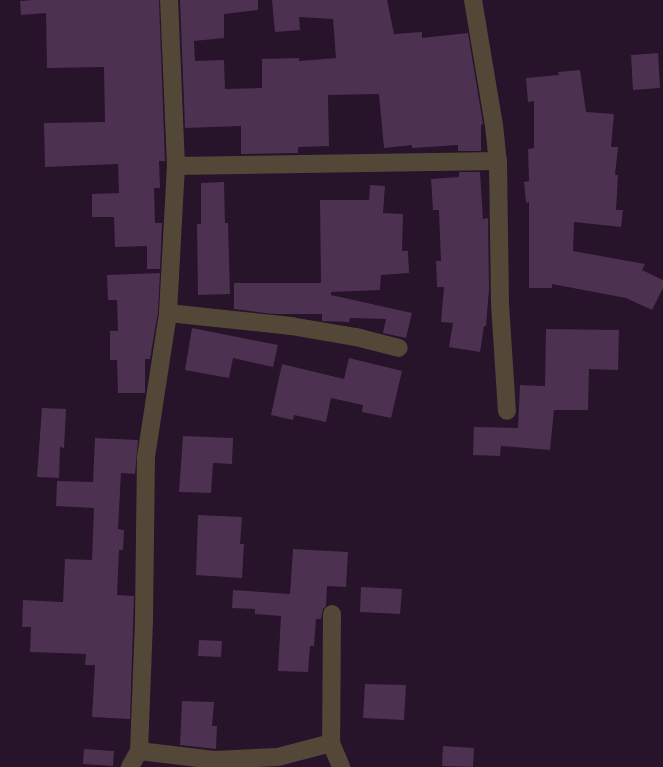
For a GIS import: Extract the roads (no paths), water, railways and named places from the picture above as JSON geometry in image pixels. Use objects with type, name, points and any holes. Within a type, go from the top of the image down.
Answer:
[{"type":"street","points":[[130,767],[139,751],[144,618],[146,457],[168,313],[176,166],[169,0]]},
{"type":"street","points":[[473,0],[494,125],[498,162],[500,304],[507,411]]},
{"type":"street","points":[[176,166],[498,162]]},
{"type":"street","points":[[168,313],[291,326],[356,337],[399,348]]},
{"type":"street","points":[[332,614],[331,744],[341,767]]},
{"type":"street","points":[[139,751],[214,760],[278,757],[331,744]]}]
